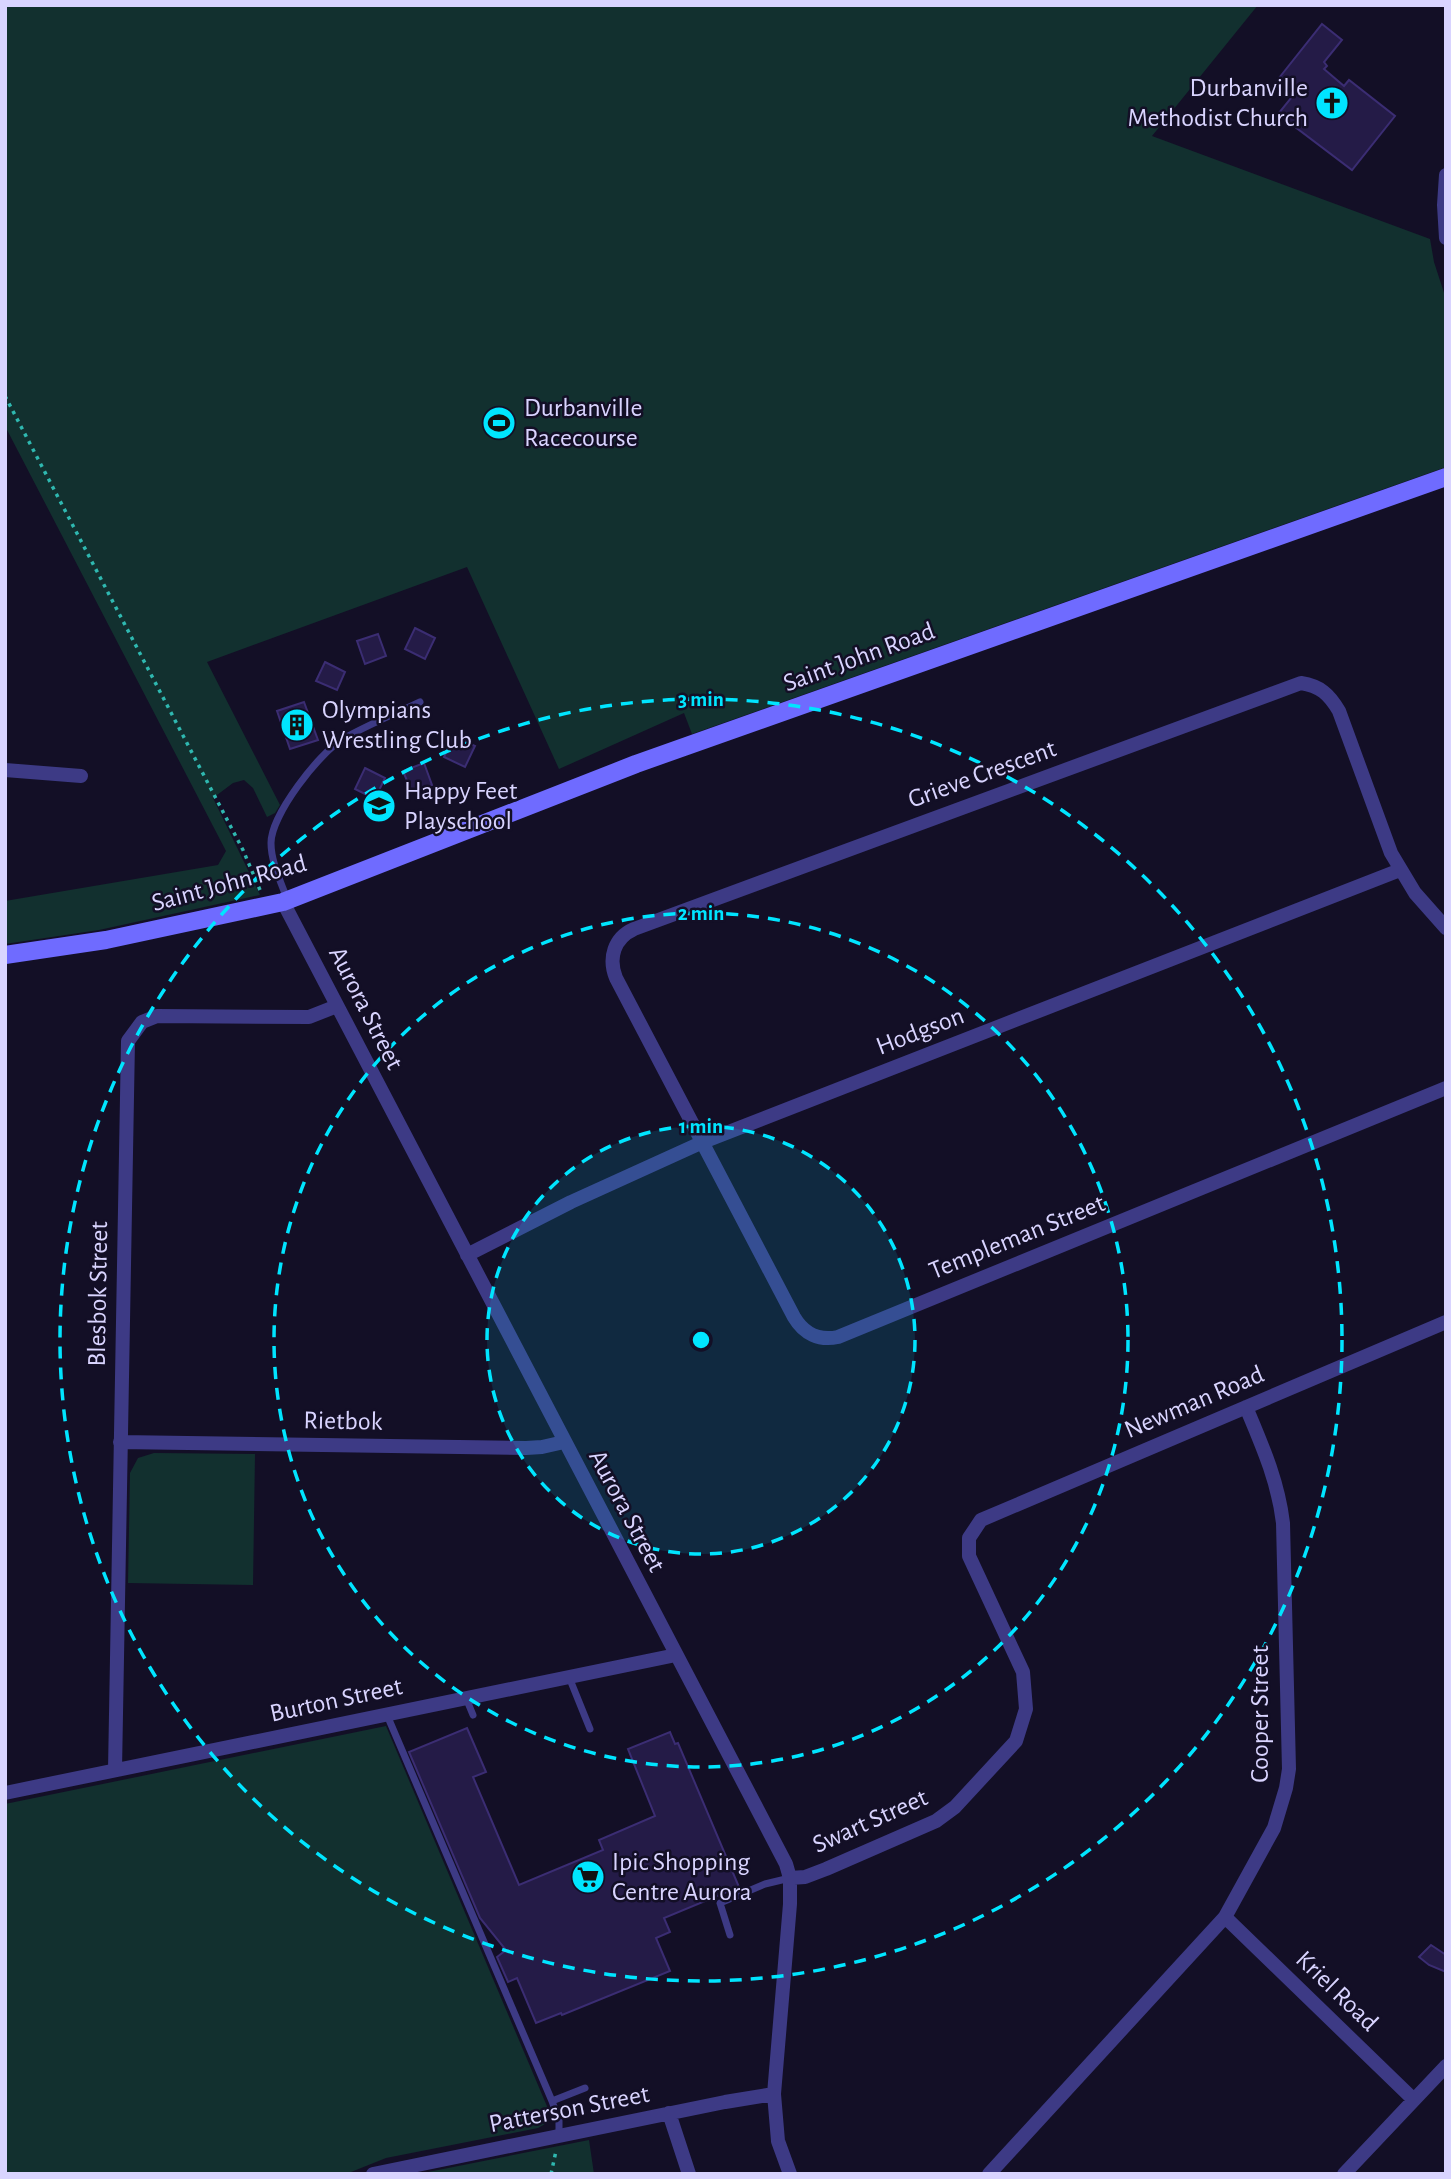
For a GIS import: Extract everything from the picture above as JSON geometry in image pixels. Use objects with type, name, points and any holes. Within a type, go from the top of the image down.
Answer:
[{"type":"main road","name":"Saint John Road","points":[[5,955],[106,940],[279,902],[635,764],[1446,477]]},
{"type":"street","points":[[1446,175],[1446,238]]},
{"type":"street","name":"Grieve Crescent","points":[[703,1142],[612,969],[611,960],[617,943],[627,932],[1301,682],[1314,685],[1331,697],[1339,711],[1384,835],[1400,870],[1415,893],[1446,928]]},
{"type":"street","points":[[5,770],[81,776]]},
{"type":"street","name":"Hodgson","points":[[467,1255],[571,1202],[703,1142],[1400,870]]},
{"type":"street","name":"Aurora Street","points":[[279,902],[337,1006],[786,1864],[790,1904],[774,2095],[778,2141],[790,2174]]},
{"type":"street","name":"Blesbok Street","points":[[115,1770],[127,1049],[132,1034],[142,1022],[157,1016],[309,1017],[337,1006]]},
{"type":"street","name":"Templeman Street","points":[[703,1142],[798,1324],[810,1334],[831,1339],[1446,1088]]},
{"type":"street","name":"Newman Road","points":[[969,1538],[976,1525],[987,1516],[1446,1322]]},
{"type":"street","name":"Cooper Street","points":[[989,2174],[1225,1917],[1273,1828],[1289,1769],[1283,1523],[1281,1503],[1269,1462],[1246,1407]]},
{"type":"street","name":"Rietbok","points":[[120,1442],[526,1448],[564,1442]]},
{"type":"street","name":"Swart Street","points":[[789,1878],[805,1877],[826,1869],[936,1821],[955,1807],[1016,1741],[1026,1709],[1023,1672],[972,1564],[969,1538]]},
{"type":"street","name":"Burton Street","points":[[5,1793],[676,1655]]},
{"type":"street","name":"Kriel Road","points":[[1225,1917],[1414,2099]]},
{"type":"street","points":[[1344,2174],[1446,2066]]},
{"type":"street","name":"Patterson Street","points":[[373,2174],[669,2113],[774,2095]]},
{"type":"street","points":[[669,2113],[689,2174]]},
{"type":"lane","points":[[279,902],[271,845],[272,832],[297,789],[340,740],[420,702]]},
{"type":"lane","points":[[569,1677],[590,1729]]},
{"type":"lane","points":[[467,1699],[473,1715]]},
{"type":"lane","points":[[387,1715],[552,2101],[559,2121],[559,2135]]},
{"type":"lane","points":[[730,1935],[720,1903],[765,1884],[789,1878]]},
{"type":"lane","points":[[552,2101],[585,2088]]},
{"type":"path","points":[[5,396],[243,850],[279,902]]},
{"type":"green space","name":"Durbanville Racecourse","points":[[5,5],[1258,5],[1152,136],[1430,239],[1446,299],[1446,467],[692,734],[684,713],[559,769],[467,567],[207,662],[280,805],[275,813],[267,817],[253,788],[244,780],[233,783],[213,798],[260,895],[99,930],[5,944],[5,901],[218,865],[226,851],[5,426]]},
{"type":"green space","points":[[154,1453],[255,1454],[253,1585],[128,1583],[130,1473],[138,1458]]},
{"type":"green space","points":[[386,1726],[549,2111],[545,2124],[538,2128],[386,2158],[346,2174],[5,2174],[5,1804]]},
{"type":"green space","points":[[589,2140],[594,2174],[418,2174]]},
{"type":"building","name":"Durbanville Methodist Church","points":[[1322,24],[1342,40],[1324,62],[1327,66],[1324,69],[1344,86],[1349,80],[1395,116],[1352,170],[1278,114],[1296,92],[1279,78]]},
{"type":"building","points":[[415,628],[435,638],[425,659],[405,649]]},
{"type":"building","points":[[378,634],[386,656],[365,664],[357,641]]},
{"type":"building","points":[[325,662],[345,672],[337,690],[316,681]]},
{"type":"building","name":"Olympians Wrestling Club","points":[[304,702],[318,740],[290,749],[277,711]]},
{"type":"building","points":[[453,736],[475,746],[465,767],[444,757]]},
{"type":"building","points":[[424,763],[432,785],[412,793],[403,771]]},
{"type":"building","points":[[365,768],[385,778],[375,799],[355,789]]},
{"type":"building","name":"Ipic Shopping Centre Aurora","points":[[467,1728],[486,1772],[473,1777],[519,1885],[603,1850],[599,1840],[655,1816],[628,1749],[670,1732],[675,1744],[678,1743],[739,1887],[664,1918],[670,1932],[656,1938],[670,1971],[536,2023],[517,1978],[508,1982],[497,1957],[506,1950],[480,1918],[409,1752]]},
{"type":"building","points":[[1431,1945],[1446,1955],[1446,1972],[1429,1965],[1419,1957]]},
{"type":"place","name":"Durbanville Methodist Church","points":[[1332,103]]},
{"type":"place","name":"Durbanville Racecourse","points":[[499,423]]},
{"type":"place","name":"Olympians Wrestling Club","points":[[297,725]]},
{"type":"place","name":"Happy Feet Playschool","points":[[379,806]]},
{"type":"place","name":"Ipic Shopping Centre Aurora","points":[[588,1877]]}]
